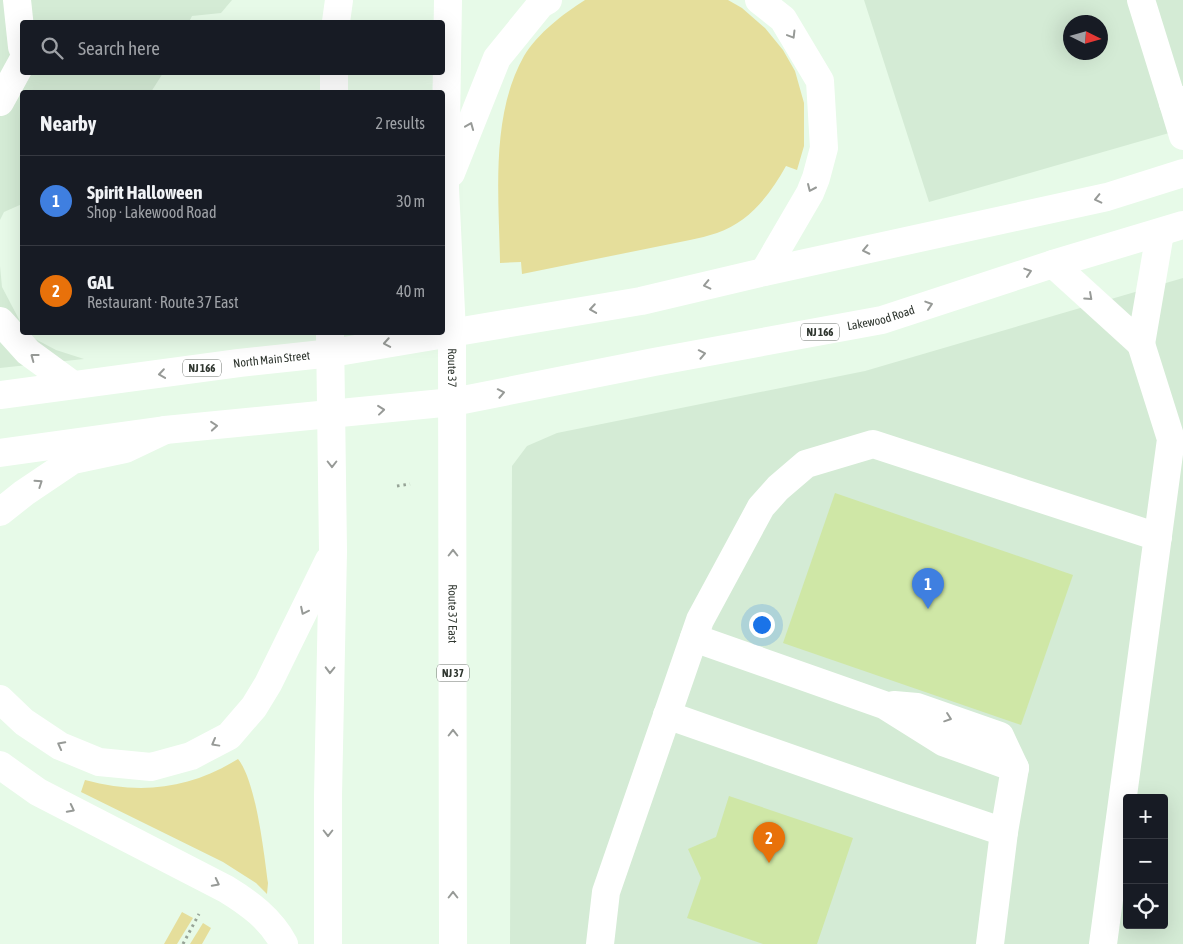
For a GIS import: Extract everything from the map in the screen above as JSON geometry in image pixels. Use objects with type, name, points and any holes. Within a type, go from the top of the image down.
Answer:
[{"type":"main road","points":[[17,0],[20,28]]},
{"type":"main road","points":[[336,20],[339,0]]},
{"type":"main road","name":"NJ 37","points":[[448,0],[445,188],[452,332]]},
{"type":"main road","points":[[445,188],[497,58],[541,4],[548,0]]},
{"type":"main road","points":[[759,0],[783,19],[820,81],[824,148],[810,193],[764,272]]},
{"type":"main road","points":[[1141,0],[1178,101],[1183,136]]},
{"type":"main road","points":[[0,102],[20,66]]},
{"type":"main road","points":[[334,75],[334,90]]},
{"type":"main road","name":"NJ 166","points":[[452,332],[641,301],[764,272],[1108,197],[1183,173]]},
{"type":"main road","points":[[1141,344],[1172,229]]},
{"type":"main road","name":"Lakewood Road","points":[[453,402],[654,362],[882,320],[1054,264],[1172,229]]},
{"type":"main road","points":[[1054,264],[1141,344],[1171,439],[1103,944]]},
{"type":"main road","points":[[0,321],[28,352],[73,385]]},
{"type":"main road","name":"North Main Street","points":[[445,333],[452,332]]},
{"type":"main road","name":"Route 37","points":[[452,332],[453,402]]},
{"type":"main road","name":"North Main Street","points":[[0,395],[331,343],[419,335]]},
{"type":"main road","points":[[328,944],[328,796],[333,552],[331,343]]},
{"type":"main road","name":"NJ 166","points":[[0,453],[165,430],[453,402]]},
{"type":"main road","name":"Route 37 East","points":[[453,402],[453,944]]},
{"type":"main road","points":[[0,512],[24,493],[73,460],[125,449],[165,430]]},
{"type":"main road","points":[[600,944],[606,892],[700,620],[761,507],[778,488],[806,464],[873,444],[1158,536]]},
{"type":"main road","points":[[0,699],[24,722],[60,746],[99,762],[151,766],[190,756],[229,736],[254,707],[268,684],[333,552]]},
{"type":"main road","points":[[694,638],[884,704],[916,707],[1000,736],[1015,768],[1004,832],[990,944]]},
{"type":"main road","points":[[667,715],[900,798],[1004,832]]},
{"type":"main road","points":[[0,765],[38,792],[226,888],[251,904],[266,919],[284,944]]},
{"type":"path","points":[[398,486],[410,484]]},
{"type":"path","points":[[182,944],[199,914]]},
{"type":"shaded area","points":[[0,0],[232,0],[221,13],[192,16],[190,20],[20,20],[20,75],[162,75],[152,90],[20,90],[20,205],[4,212],[0,220]]},
{"type":"shaded area","points":[[585,0],[728,0],[742,8],[765,28],[783,50],[795,71],[804,103],[804,146],[797,170],[786,166],[758,206],[749,215],[728,228],[714,234],[690,240],[522,274],[521,262],[500,263],[499,157],[501,130],[506,104],[513,79],[524,56],[536,40],[568,11]]},
{"type":"shaded area","points":[[864,0],[1183,0],[1183,129],[929,202]]},
{"type":"shaded area","points":[[0,266],[2,287],[20,321],[20,335],[28,335],[56,350],[84,359],[0,368]]},
{"type":"shaded area","points":[[1183,278],[1183,944],[510,944],[512,466],[527,446],[557,433],[865,371]]},
{"type":"shaded area","points":[[238,759],[250,783],[258,818],[268,883],[267,894],[256,883],[223,862],[81,792],[85,780],[106,785],[145,788],[183,783],[220,769]]},
{"type":"shaded area","points":[[182,912],[193,918],[177,944],[164,944]]},
{"type":"shaded area","points":[[203,923],[211,928],[202,944],[190,944]]},
{"type":"building","points":[[835,493],[1073,575],[1021,725],[783,643]]},
{"type":"building","points":[[729,796],[853,838],[817,944],[763,944],[687,918],[701,878],[688,849],[716,837]]},
{"type":"place","name":"Spirit Halloween","points":[[928,609]]},
{"type":"place","name":"GAL","points":[[769,863]]}]
